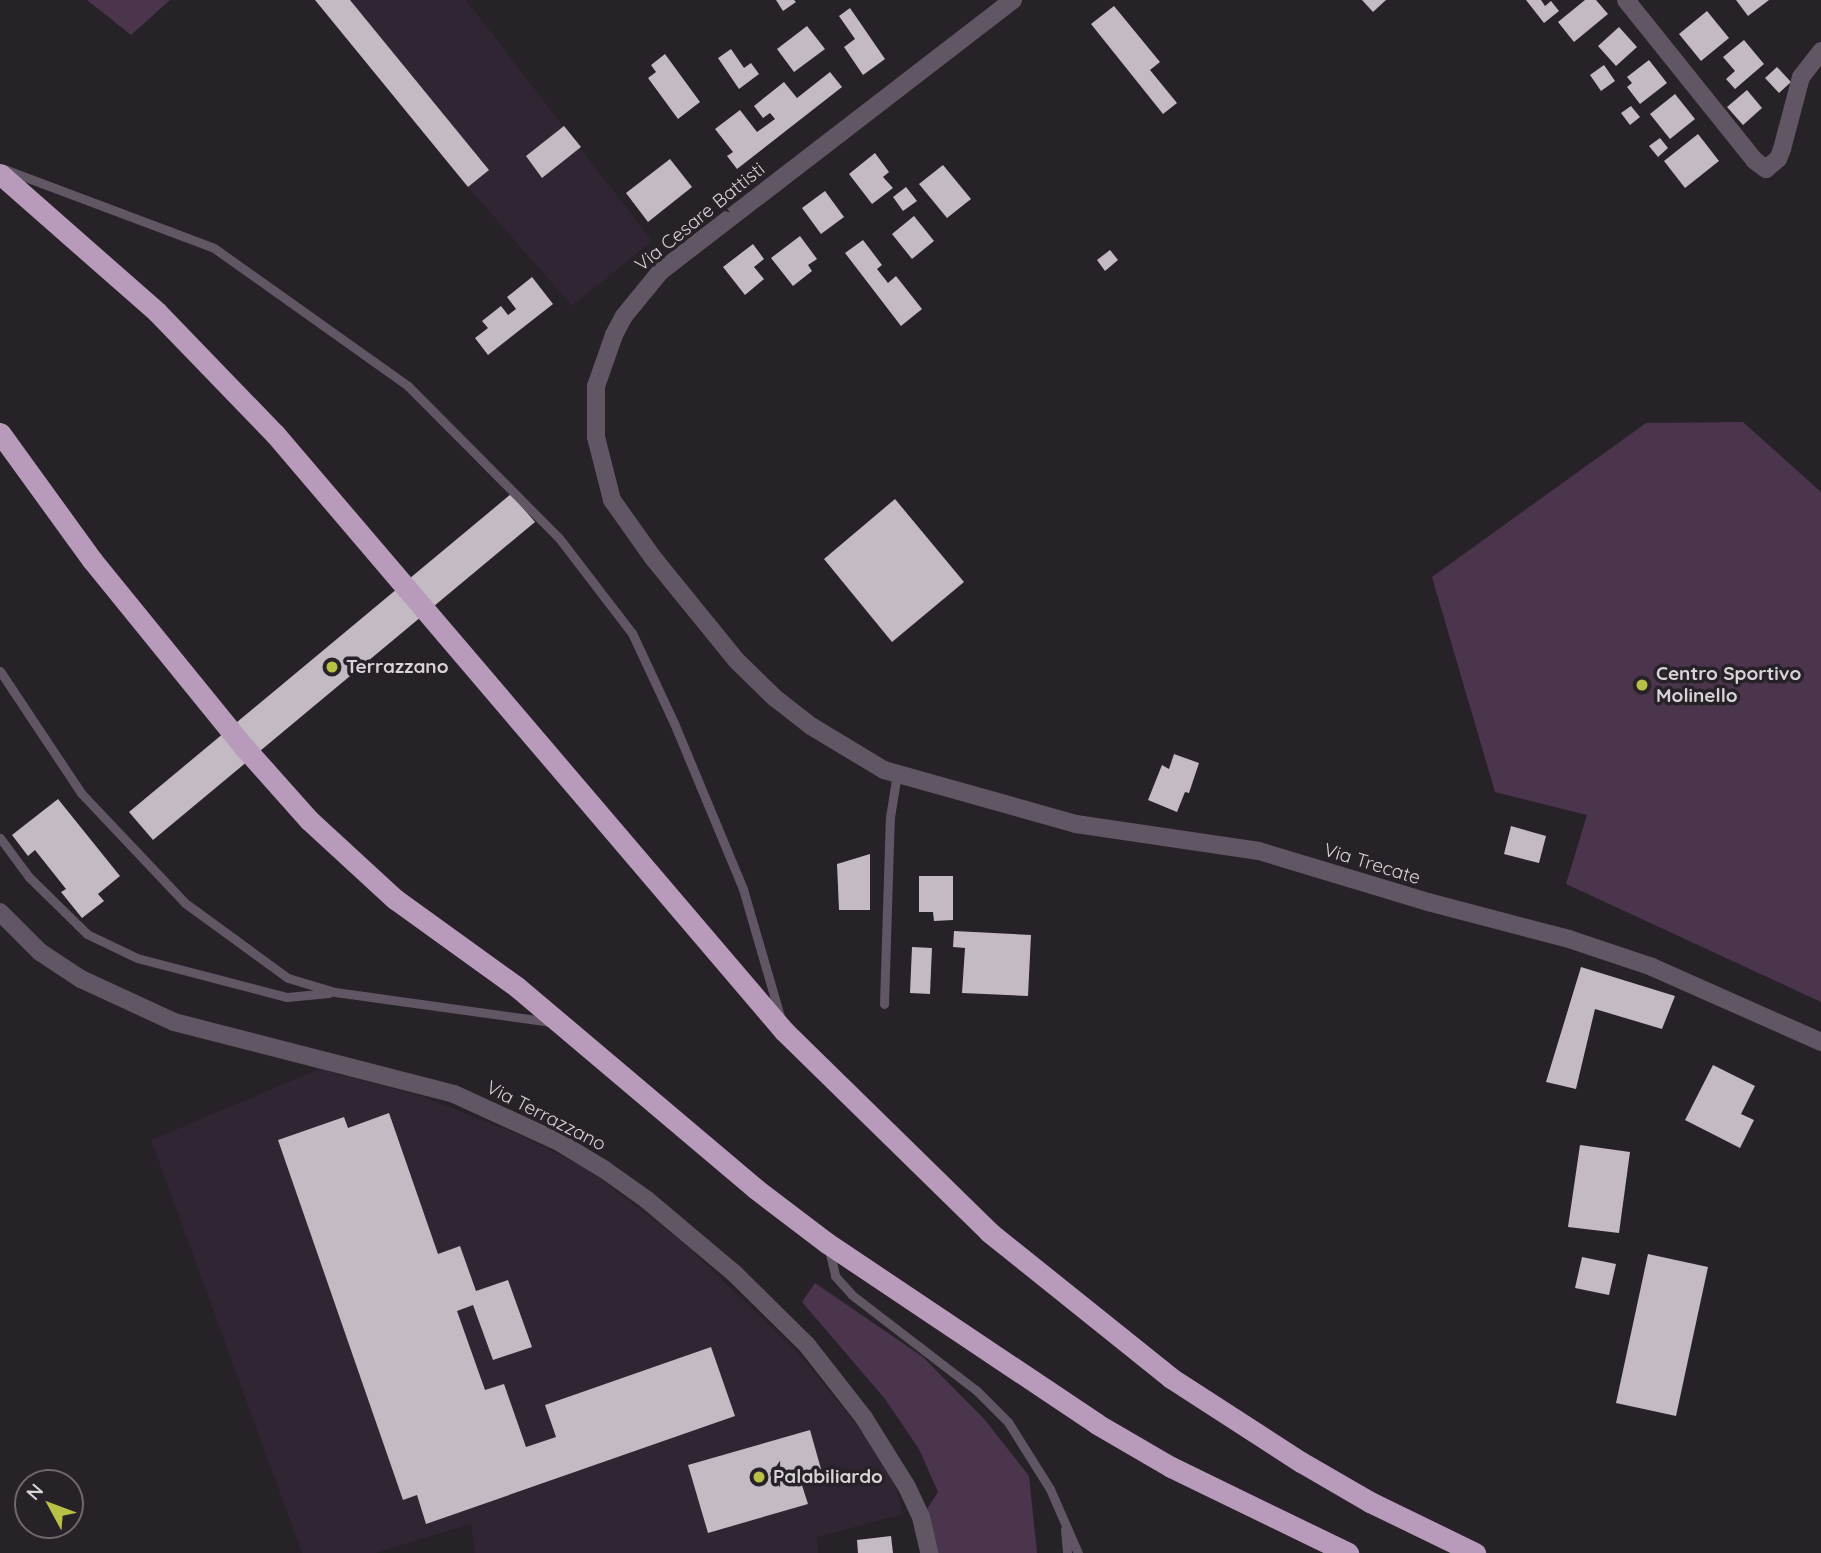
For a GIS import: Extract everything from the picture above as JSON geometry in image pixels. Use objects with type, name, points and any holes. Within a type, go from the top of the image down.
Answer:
[{"type":"highway","points":[[0,174],[157,312],[275,434],[784,1031],[989,1233],[1171,1378],[1301,1462],[1370,1502],[1475,1553]]},
{"type":"highway","points":[[0,433],[92,560],[244,747],[309,820],[345,856],[396,899],[517,987],[756,1189],[827,1244],[1108,1430],[1171,1467],[1348,1553]]},
{"type":"street","name":"Via Cesare Battisti","points":[[897,774],[872,764],[847,749],[775,698],[736,660],[654,559],[612,500],[596,437],[596,386],[624,316],[660,272],[1013,0]]},
{"type":"street","points":[[1626,0],[1754,160],[1766,169],[1777,159],[1782,149],[1801,77],[1821,51]]},
{"type":"street","name":"Via Trecate","points":[[897,774],[1076,824],[1259,851],[1428,902],[1569,939],[1653,967],[1821,1042]]},
{"type":"street","name":"Via Terrazzano","points":[[0,912],[40,952],[81,979],[163,1017],[220,1036],[454,1094],[559,1142],[605,1170],[647,1200],[734,1273],[807,1345],[864,1418],[907,1487],[920,1517],[929,1553]]},
{"type":"lane","points":[[0,168],[214,248],[408,386],[559,538],[632,633],[674,723],[743,889],[784,1031]]},
{"type":"lane","points":[[0,671],[81,793],[185,903],[288,978],[335,992],[560,1023]]},
{"type":"lane","points":[[884,1004],[890,817],[897,774]]},
{"type":"lane","points":[[0,838],[29,877],[87,934],[136,958],[287,997],[335,992]]},
{"type":"lane","points":[[827,1244],[835,1276],[852,1294],[976,1390],[1008,1422],[1050,1489],[1079,1553]]},
{"type":"lane","points":[[1065,1524],[1067,1553]]},
{"type":"shaded area","points":[[87,0],[170,0],[131,35]]},
{"type":"shaded area","points":[[315,0],[466,0],[652,241],[572,306],[468,187]]},
{"type":"shaded area","name":"Centro Sportivo Molinello","points":[[1743,422],[1821,492],[1821,1002],[1566,884],[1587,815],[1495,792],[1432,577],[1646,423]]},
{"type":"shaded area","points":[[319,1069],[418,1095],[518,1134],[586,1168],[684,1243],[797,1352],[872,1443],[895,1485],[903,1514],[817,1537],[818,1553],[475,1553],[471,1524],[375,1553],[302,1553],[151,1140]]},
{"type":"shaded area","points":[[815,1283],[923,1357],[985,1420],[1029,1476],[1037,1553],[938,1553],[927,1509],[938,1492],[919,1449],[885,1399],[802,1302]]},
{"type":"building","points":[[315,0],[350,0],[489,170],[468,187]]},
{"type":"building","points":[[776,0],[794,0],[796,2],[783,11]]},
{"type":"building","points":[[1362,0],[1386,0],[1373,12]]},
{"type":"building","points":[[1526,0],[1541,0],[1545,6],[1551,1],[1559,11],[1544,23]]},
{"type":"building","points":[[1585,0],[1596,0],[1608,14],[1574,42],[1558,22]]},
{"type":"building","points":[[1736,0],[1769,0],[1748,16]]},
{"type":"building","points":[[1114,6],[1160,62],[1150,70],[1177,103],[1163,114],[1091,24]]},
{"type":"building","points":[[850,8],[885,59],[863,75],[844,47],[855,39],[839,16]]},
{"type":"building","points":[[1707,11],[1729,38],[1701,61],[1679,34]]},
{"type":"building","points":[[807,26],[825,49],[794,72],[777,49]]},
{"type":"building","points":[[1619,27],[1637,47],[1616,66],[1598,46]]},
{"type":"building","points":[[1744,40],[1764,64],[1735,89],[1726,79],[1735,71],[1723,57]]},
{"type":"building","points":[[731,49],[744,68],[751,63],[759,74],[739,89],[718,58]]},
{"type":"building","points":[[665,54],[700,102],[678,119],[648,78],[656,72],[651,65]]},
{"type":"building","points":[[1649,60],[1667,83],[1640,104],[1627,87],[1632,83],[1627,77]]},
{"type":"building","points":[[1604,65],[1615,81],[1601,91],[1590,75]]},
{"type":"building","points":[[1777,67],[1791,82],[1779,93],[1765,78]]},
{"type":"building","points":[[830,72],[842,87],[737,169],[727,156],[733,152],[715,129],[740,110],[757,132],[775,119],[770,113],[763,118],[754,106],[784,82],[797,98]]},
{"type":"building","points":[[1747,90],[1762,108],[1743,125],[1727,107]]},
{"type":"building","points":[[1675,94],[1695,119],[1670,139],[1650,114]]},
{"type":"building","points":[[1631,106],[1640,117],[1630,125],[1621,113]]},
{"type":"building","points":[[564,126],[581,147],[542,178],[526,156]]},
{"type":"building","points":[[1698,134],[1719,161],[1685,188],[1664,161]]},
{"type":"building","points":[[1660,138],[1668,148],[1658,157],[1649,146]]},
{"type":"building","points":[[875,153],[889,172],[883,177],[893,188],[872,204],[849,174]]},
{"type":"building","points":[[670,159],[692,187],[648,222],[626,193]]},
{"type":"building","points":[[943,165],[971,199],[947,218],[919,184]]},
{"type":"building","points":[[906,187],[917,201],[903,211],[893,197]]},
{"type":"building","points":[[825,191],[844,217],[821,234],[802,208]]},
{"type":"building","points":[[914,216],[934,241],[912,259],[892,234]]},
{"type":"building","points":[[800,236],[817,259],[808,265],[812,271],[793,286],[771,258]]},
{"type":"building","points":[[863,240],[882,265],[877,269],[888,283],[896,276],[922,309],[901,326],[845,253]]},
{"type":"building","points":[[753,244],[764,259],[754,267],[764,279],[745,295],[723,267]]},
{"type":"building","points":[[1110,250],[1118,260],[1105,271],[1097,260]]},
{"type":"building","points":[[532,277],[553,304],[488,355],[475,338],[488,328],[482,321],[501,306],[508,315],[516,309],[507,297]]},
{"type":"building","name":"Terrazzano","points":[[511,494],[535,522],[153,840],[129,812]]},
{"type":"building","points":[[895,499],[964,582],[892,642],[824,559]]},
{"type":"building","points":[[1174,754],[1199,763],[1189,793],[1185,792],[1177,812],[1148,800],[1162,765],[1169,769]]},
{"type":"building","points":[[58,799],[120,876],[98,894],[104,901],[82,918],[61,892],[66,889],[35,850],[28,856],[12,835]]},
{"type":"building","points":[[1511,826],[1546,836],[1539,863],[1504,854]]},
{"type":"building","points":[[870,854],[870,910],[839,910],[837,864]]},
{"type":"building","points":[[919,876],[953,876],[953,920],[934,921],[933,912],[919,912]]},
{"type":"building","points":[[954,931],[1031,935],[1028,996],[962,993],[965,948],[953,947]]},
{"type":"building","points":[[912,947],[932,948],[930,994],[910,993]]},
{"type":"building","points":[[1581,967],[1675,996],[1662,1029],[1595,1009],[1576,1089],[1546,1082]]},
{"type":"building","points":[[1713,1065],[1755,1086],[1741,1114],[1754,1120],[1740,1148],[1685,1120]]},
{"type":"building","points":[[389,1113],[438,1254],[460,1246],[476,1291],[508,1280],[532,1347],[493,1360],[473,1305],[457,1311],[485,1390],[504,1384],[526,1447],[556,1437],[545,1405],[711,1347],[735,1416],[426,1524],[417,1495],[403,1500],[278,1140],[344,1117],[348,1128]]},
{"type":"building","points":[[1580,1145],[1630,1152],[1619,1233],[1568,1227]]},
{"type":"building","points":[[1648,1254],[1708,1267],[1676,1416],[1616,1403]]},
{"type":"building","points":[[1582,1257],[1616,1264],[1609,1295],[1575,1288]]},
{"type":"building","points":[[810,1430],[821,1469],[799,1476],[808,1504],[708,1533],[688,1465]]},
{"type":"building","points":[[891,1536],[893,1553],[858,1553],[857,1540]]},
{"type":"place","name":"Terrazzano","points":[[332,667]]},
{"type":"place","name":"Centro Sportivo Molinello","points":[[1642,685]]},
{"type":"place","name":"Palabiliardo","points":[[759,1477]]}]
